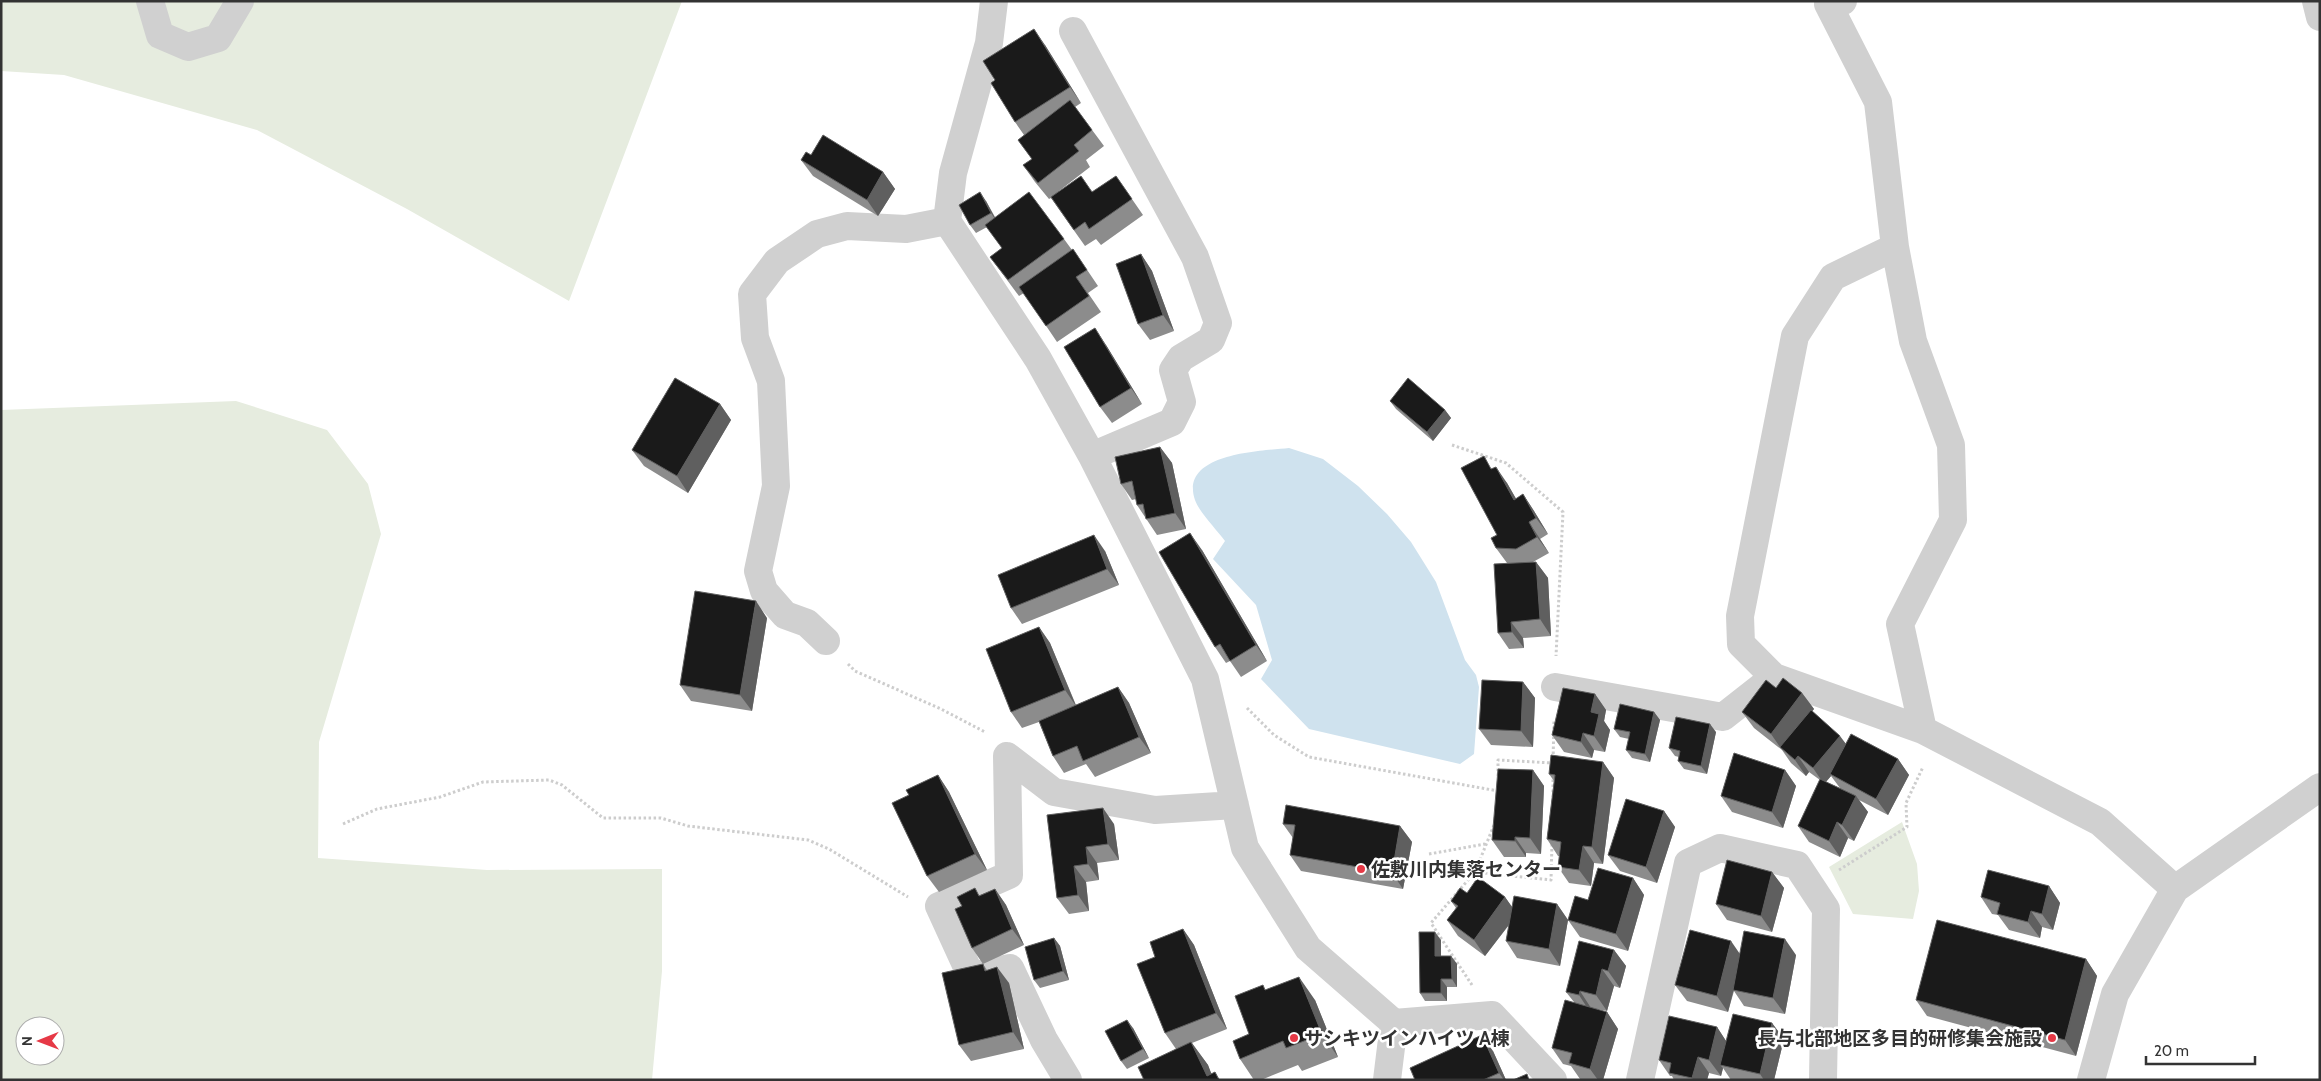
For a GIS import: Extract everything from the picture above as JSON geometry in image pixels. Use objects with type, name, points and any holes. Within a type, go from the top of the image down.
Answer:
[{"type":"street","points":[[150,1],[160,35],[188,47],[218,38],[240,1]]},
{"type":"street","points":[[994,1],[989,43],[953,173],[948,221],[1038,358],[1092,456],[1205,678],[1245,848],[1308,948],[1394,1023],[1492,1015],[1553,1080]]},
{"type":"street","points":[[1843,1],[1828,4],[1878,102],[1896,247],[1913,341],[1951,445],[1953,520],[1900,624],[1930,735]]},
{"type":"street","points":[[2316,1],[2320,17]]},
{"type":"street","points":[[1073,31],[1195,256],[1218,323],[1211,340],[1181,358],[1173,370],[1182,402],[1172,422],[1092,456]]},
{"type":"street","points":[[826,641],[807,622],[785,615],[764,591],[758,571],[776,486],[771,381],[755,338],[752,294],[777,261],[817,234],[847,226],[906,229],[948,221]]},
{"type":"street","points":[[1896,247],[1833,277],[1794,336],[1740,616],[1741,644],[1774,677],[1930,735],[2100,822],[2175,889]]},
{"type":"street","points":[[1554,687],[1723,717],[1774,677]]},
{"type":"street","points":[[1007,756],[1054,792],[1155,810],[1235,805]]},
{"type":"street","points":[[1007,756],[1009,875],[939,906],[971,976],[1010,968],[1044,1040],[1068,1080]]},
{"type":"street","points":[[2091,1080],[2115,994],[2175,889],[2320,787]]},
{"type":"street","points":[[1640,1080],[1688,862],[1720,848],[1796,865],[1826,909],[1823,1080]]},
{"type":"street","points":[[1388,1080],[1394,1023]]},
{"type":"path","points":[[1452,445],[1506,463],[1563,512],[1554,687],[1553,802]]},
{"type":"path","points":[[826,641],[855,671],[941,709],[995,737],[1007,756]]},
{"type":"path","points":[[1205,678],[1224,685],[1274,735],[1309,756],[1498,791]]},
{"type":"path","points":[[1812,888],[1907,827],[1906,804],[1930,735]]},
{"type":"path","points":[[1496,801],[1498,791],[1498,760],[1554,762]]},
{"type":"path","points":[[343,824],[377,809],[440,797],[483,782],[549,780],[562,785],[603,818],[661,818],[688,826],[808,840],[829,849],[919,904],[939,906]]},
{"type":"path","points":[[1492,1015],[1431,923],[1475,872],[1493,829],[1494,820]]},
{"type":"path","points":[[1475,872],[1551,880],[1552,841]]},
{"type":"path","points":[[1429,854],[1486,844]]},
{"type":"shaded area","points":[[1,1],[682,1],[569,301],[407,209],[257,130],[64,75],[1,71]]},
{"type":"shaded area","points":[[236,401],[327,430],[368,484],[381,534],[319,742],[318,858],[487,870],[662,869],[662,971],[652,1080],[1,1080],[1,410]]},
{"type":"shaded area","points":[[1902,822],[1917,864],[1919,891],[1913,919],[1853,914],[1829,867]]},
{"type":"water","points":[[1289,448],[1323,459],[1358,486],[1387,514],[1411,542],[1436,582],[1465,660],[1476,675],[1479,687],[1474,754],[1460,764],[1309,729],[1261,679],[1272,660],[1256,605],[1213,559],[1225,541],[1197,505],[1193,484],[1199,472],[1210,464],[1226,458],[1243,453]]},
{"type":"building","points":[[1034,29],[1070,87],[1015,122],[991,83],[995,80],[983,61]]},
{"type":"building","points":[[1070,100],[1092,130],[1074,145],[1079,151],[1038,183],[1023,165],[1032,159],[1018,140]]},
{"type":"building","points":[[823,135],[883,172],[867,200],[801,160],[806,152],[811,155]]},
{"type":"building","points":[[1081,176],[1092,192],[1116,176],[1132,199],[1089,229],[1085,222],[1074,230],[1051,197]]},
{"type":"building","points":[[980,192],[991,213],[970,225],[959,205]]},
{"type":"building","points":[[1029,192],[1064,239],[1008,280],[990,257],[1002,248],[985,225]]},
{"type":"building","points":[[1073,249],[1087,270],[1076,277],[1089,296],[1046,326],[1019,287]]},
{"type":"building","points":[[1141,254],[1163,315],[1138,324],[1116,264]]},
{"type":"building","points":[[1095,328],[1131,388],[1100,407],[1064,347]]},
{"type":"building","points":[[675,378],[720,404],[677,476],[632,450]]},
{"type":"building","points":[[1408,378],[1445,410],[1427,432],[1390,401]]},
{"type":"building","points":[[1160,447],[1175,513],[1146,519],[1143,504],[1137,505],[1132,481],[1121,484],[1115,457]]},
{"type":"building","points":[[1484,456],[1491,469],[1496,467],[1514,500],[1523,494],[1536,518],[1529,522],[1537,537],[1516,549],[1496,548],[1491,538],[1497,535],[1461,468]]},
{"type":"building","points":[[1190,533],[1256,645],[1230,661],[1220,644],[1215,647],[1159,552]]},
{"type":"building","points":[[1094,535],[1107,569],[1011,608],[998,575]]},
{"type":"building","points":[[1536,562],[1540,619],[1511,622],[1512,632],[1498,633],[1494,564]]},
{"type":"building","points":[[695,591],[756,601],[740,695],[680,685]]},
{"type":"building","points":[[1039,627],[1065,690],[1011,712],[986,649]]},
{"type":"building","points":[[1783,678],[1802,693],[1771,734],[1742,712],[1766,680],[1776,688]]},
{"type":"building","points":[[1482,680],[1523,682],[1521,731],[1479,729]]},
{"type":"building","points":[[1118,687],[1139,737],[1083,761],[1077,746],[1053,756],[1039,721]]},
{"type":"building","points":[[1563,688],[1595,694],[1591,712],[1599,714],[1594,736],[1583,733],[1581,742],[1552,735]]},
{"type":"building","points":[[1620,704],[1654,712],[1645,754],[1626,750],[1630,732],[1614,729]]},
{"type":"building","points":[[1811,710],[1840,736],[1813,768],[1798,756],[1795,760],[1780,747]]},
{"type":"building","points":[[1676,717],[1710,724],[1701,766],[1678,761],[1680,751],[1669,748]]},
{"type":"building","points":[[1851,734],[1898,759],[1876,799],[1830,774]]},
{"type":"building","points":[[1734,753],[1785,770],[1772,812],[1721,796]]},
{"type":"building","points":[[1551,755],[1603,762],[1592,847],[1583,846],[1579,870],[1558,867],[1561,842],[1547,839],[1555,775],[1549,774]]},
{"type":"building","points":[[1498,769],[1533,770],[1530,838],[1515,837],[1515,841],[1492,840]]},
{"type":"building","points":[[938,775],[975,854],[927,876],[892,803],[909,795],[906,790]]},
{"type":"building","points":[[1820,779],[1856,796],[1842,825],[1837,822],[1829,841],[1798,826]]},
{"type":"building","points":[[1626,799],[1664,811],[1646,867],[1608,855]]},
{"type":"building","points":[[1286,805],[1400,826],[1392,873],[1290,855],[1295,825],[1283,824]]},
{"type":"building","points":[[1103,808],[1108,844],[1086,847],[1088,864],[1074,866],[1078,895],[1057,898],[1047,815]]},
{"type":"building","points":[[1727,860],[1772,872],[1761,916],[1716,904]]},
{"type":"building","points":[[1598,868],[1633,878],[1616,934],[1568,920],[1575,896],[1588,900]]},
{"type":"building","points":[[1988,870],[2049,886],[2042,914],[2031,911],[2028,922],[1997,914],[2000,903],[1981,897]]},
{"type":"building","points":[[1478,877],[1505,897],[1474,940],[1447,920],[1458,906],[1451,901],[1460,888],[1467,893]]},
{"type":"building","points":[[975,888],[979,896],[995,889],[1012,929],[972,948],[955,909],[962,906],[957,897]]},
{"type":"building","points":[[1514,896],[1557,904],[1549,949],[1506,941]]},
{"type":"building","points":[[1937,920],[2086,959],[2065,1040],[1916,1000]]},
{"type":"building","points":[[1183,929],[1216,1013],[1165,1033],[1137,964],[1155,957],[1150,942]]},
{"type":"building","points":[[1690,930],[1731,941],[1717,996],[1675,985]]},
{"type":"building","points":[[1744,931],[1785,939],[1773,998],[1733,990]]},
{"type":"building","points":[[1419,932],[1435,932],[1435,956],[1451,956],[1452,979],[1441,979],[1441,993],[1420,993]]},
{"type":"building","points":[[1054,938],[1063,971],[1034,980],[1025,947]]},
{"type":"building","points":[[1579,941],[1614,950],[1608,971],[1602,969],[1596,995],[1580,991],[1579,995],[1566,992]]},
{"type":"building","points":[[983,964],[985,971],[997,967],[1013,1032],[959,1045],[942,973]]},
{"type":"building","points":[[1299,977],[1322,1034],[1286,1048],[1283,1041],[1240,1059],[1233,1041],[1249,1034],[1235,996],[1263,985],[1265,990]]},
{"type":"building","points":[[1565,1000],[1607,1012],[1590,1069],[1569,1063],[1572,1053],[1552,1048]]},
{"type":"building","points":[[1733,1014],[1772,1023],[1760,1074],[1720,1065]]},
{"type":"building","points":[[1669,1016],[1717,1027],[1709,1060],[1698,1057],[1692,1078],[1669,1073],[1671,1063],[1659,1060]]},
{"type":"building","points":[[1127,1020],[1143,1049],[1121,1061],[1105,1031]]},
{"type":"building","points":[[1482,1035],[1499,1073],[1483,1080],[1415,1080],[1410,1068]]},
{"type":"building","points":[[1191,1042],[1207,1076],[1215,1072],[1219,1080],[1144,1080],[1138,1067]]},
{"type":"building","points":[[1527,1074],[1529,1080],[1513,1080]]},
{"type":"place","name":"佐敷川内集落センター","points":[[1361,869]]},
{"type":"place","name":"サシキツインハイツ A棟","points":[[1294,1038]]},
{"type":"place","name":"長与北部地区多目的研修集会施設","points":[[2052,1038]]}]
